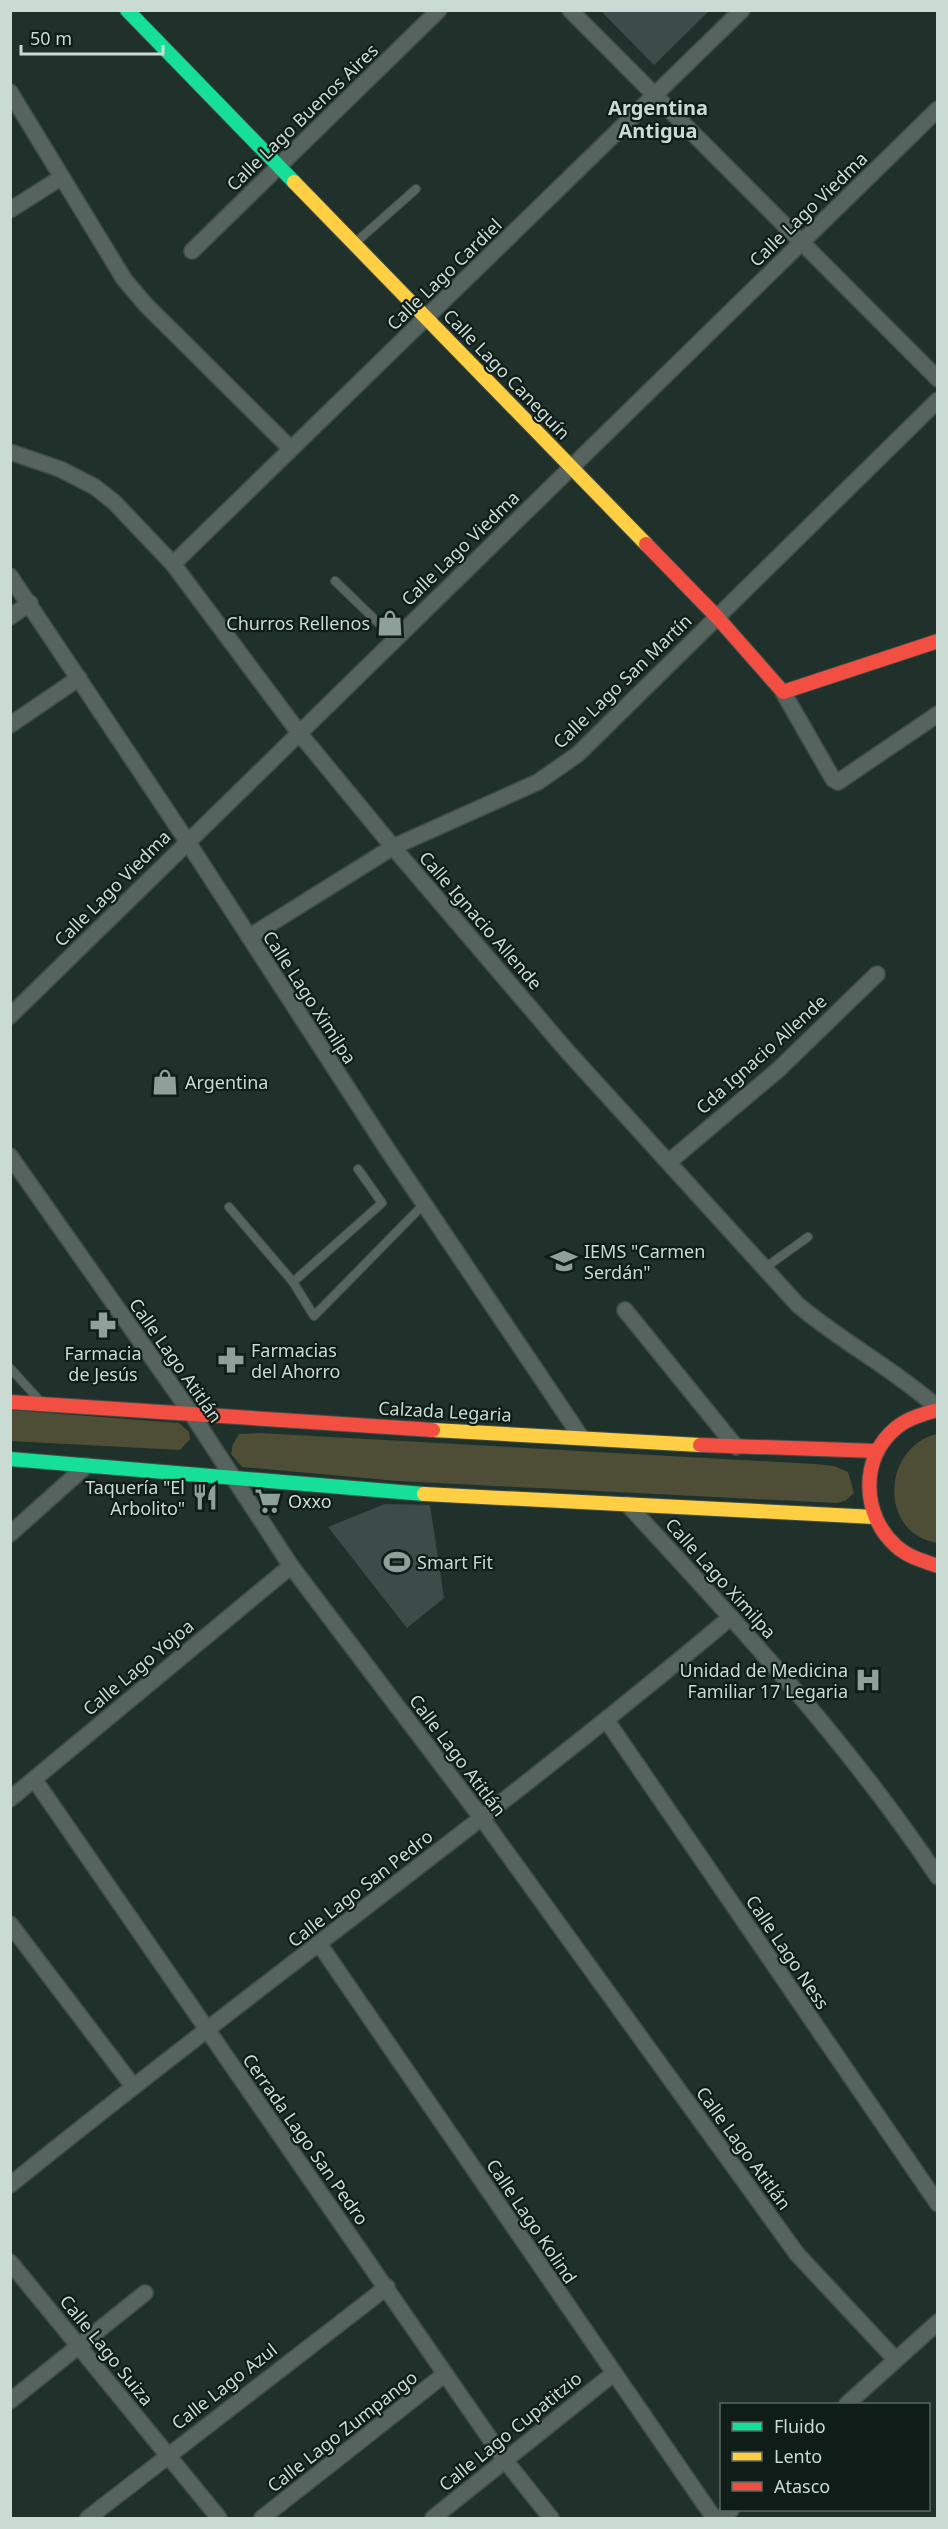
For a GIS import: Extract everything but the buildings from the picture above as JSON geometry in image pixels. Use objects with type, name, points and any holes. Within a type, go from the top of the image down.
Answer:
[{"type":"main road","name":"Calle Lago Caneguín","points":[[127,10],[717,617],[783,692]]},
{"type":"main road","points":[[783,692],[938,641]]},
{"type":"main road","name":"Calzada Legaria","points":[[10,1402],[193,1416],[736,1447],[877,1451]]},
{"type":"main road","points":[[938,1409],[914,1416],[893,1430],[877,1451],[869,1484],[874,1517],[885,1537],[902,1553],[923,1563],[938,1566]]},
{"type":"main road","points":[[10,1460],[233,1479],[627,1506],[874,1517]]},
{"type":"street","name":"Calle Lago Buenos Aires","points":[[192,251],[439,10]]},
{"type":"street","points":[[570,10],[938,379]]},
{"type":"street","name":"Calle Lago Cardiel","points":[[173,564],[742,10]]},
{"type":"street","points":[[10,92],[124,279],[145,304],[291,449]]},
{"type":"street","name":"Calle Lago Viedma","points":[[10,1016],[938,109]]},
{"type":"street","points":[[10,210],[62,177]]},
{"type":"street","name":"Calle Lago San Martín","points":[[249,937],[393,847],[538,782],[570,760],[938,400]]},
{"type":"street","name":"Calle Ignacio Allende","points":[[10,452],[60,469],[95,487],[114,502],[173,564],[300,734],[567,1051],[670,1161],[798,1305],[823,1326],[909,1382],[938,1409]]},
{"type":"street","name":"Calle Lago Ximilpa","points":[[10,576],[187,841],[280,988],[581,1437]]},
{"type":"street","points":[[10,617],[30,603]]},
{"type":"street","points":[[10,725],[79,678]]},
{"type":"street","name":"Calle Lago Caneguín","points":[[783,692],[833,779],[838,782],[938,714]]},
{"type":"street","name":"Cda Ignacio Allende","points":[[670,1161],[779,1069],[877,974]]},
{"type":"street","name":"Calle Lago Atitlán","points":[[10,1156],[193,1416],[291,1566],[481,1817],[797,2254],[831,2294],[896,2360]]},
{"type":"street","points":[[625,1310],[736,1447]]},
{"type":"street","points":[[10,1534],[86,1466]]},
{"type":"street","name":"Calle Lago Ximilpa","points":[[627,1506],[731,1617],[818,1715],[902,1823],[938,1877]]},
{"type":"street","name":"Calle Lago Yojoa","points":[[10,1799],[291,1566]]},
{"type":"street","name":"Calle Lago San Pedro","points":[[10,2185],[132,2086],[207,2032],[607,1721],[731,1617]]},
{"type":"street","name":"Calle Lago Ness","points":[[607,1721],[938,2204]]},
{"type":"street","name":"Cerrada Lago San Pedro","points":[[34,1779],[207,2032],[545,2516]]},
{"type":"street","points":[[10,1924],[132,2086]]},
{"type":"street","name":"Calle Lago Kolind","points":[[320,1945],[714,2518]]},
{"type":"street","name":"Calle Lago Suiza","points":[[10,2262],[219,2518]]},
{"type":"street","name":"Calle Lago Azul","points":[[88,2518],[387,2287]]},
{"type":"street","points":[[10,2401],[145,2293]]},
{"type":"street","points":[[848,2403],[938,2322]]},
{"type":"street","name":"Calle Lago Zumpango","points":[[262,2518],[445,2374]]},
{"type":"street","name":"Calle Lago Cupatitzio","points":[[433,2518],[613,2374]]},
{"type":"lane","points":[[354,244],[416,189]]},
{"type":"lane","points":[[335,580],[395,639]]},
{"type":"lane","points":[[293,1282],[382,1203],[358,1169]]},
{"type":"lane","points":[[229,1207],[293,1282],[314,1316],[424,1204]]},
{"type":"lane","points":[[766,1267],[808,1237]]},
{"type":"lane","points":[[10,1368],[43,1404]]},
{"type":"green space","points":[[10,1410],[179,1423],[189,1432],[190,1439],[180,1450],[11,1441]]},
{"type":"green space","points":[[259,1433],[815,1464],[834,1466],[848,1472],[854,1493],[845,1501],[836,1503],[398,1481],[242,1467],[231,1454],[233,1444],[239,1434]]},
{"type":"green space","points":[[938,1434],[937,1543],[918,1536],[904,1524],[897,1508],[894,1490],[897,1472],[906,1455],[919,1442]]},
{"type":"traffic: fast","points":[[127,10],[294,182]]},
{"type":"traffic: fast","points":[[10,1459],[424,1494]]},
{"type":"traffic: slow","points":[[294,182],[646,544]]},
{"type":"traffic: slow","points":[[433,1430],[700,1445]]},
{"type":"traffic: slow","points":[[424,1494],[874,1517]]},
{"type":"traffic: jam","points":[[646,544],[717,617],[783,692],[938,641]]},
{"type":"traffic: jam","points":[[10,1402],[433,1430]]},
{"type":"traffic: jam","points":[[938,1410],[906,1422],[884,1440],[876,1455],[869,1487],[876,1519],[885,1534],[906,1553],[938,1566]]},
{"type":"traffic: jam","points":[[700,1445],[877,1451]]},
{"type":"place","name":"Churros Rellenos","points":[[390,623]]},
{"type":"place","name":"Argentina","points":[[165,1082]]},
{"type":"place","name":"IEMS \"Carmen Serdán\"","points":[[564,1261]]},
{"type":"place","name":"Farmacia de Jesús","points":[[103,1325]]},
{"type":"place","name":"Farmacias del Ahorro","points":[[231,1360]]},
{"type":"place","name":"Taquería \"El Arbolito\"","points":[[205,1497]]},
{"type":"place","name":"Oxxo","points":[[268,1501]]},
{"type":"place","name":"Smart Fit","points":[[397,1562]]},
{"type":"place","name":"Unidad de Medicina Familiar 17 Legaria","points":[[868,1680]]},
{"type":"district","name":"Argentina Antigua","points":[[658,118]]}]
